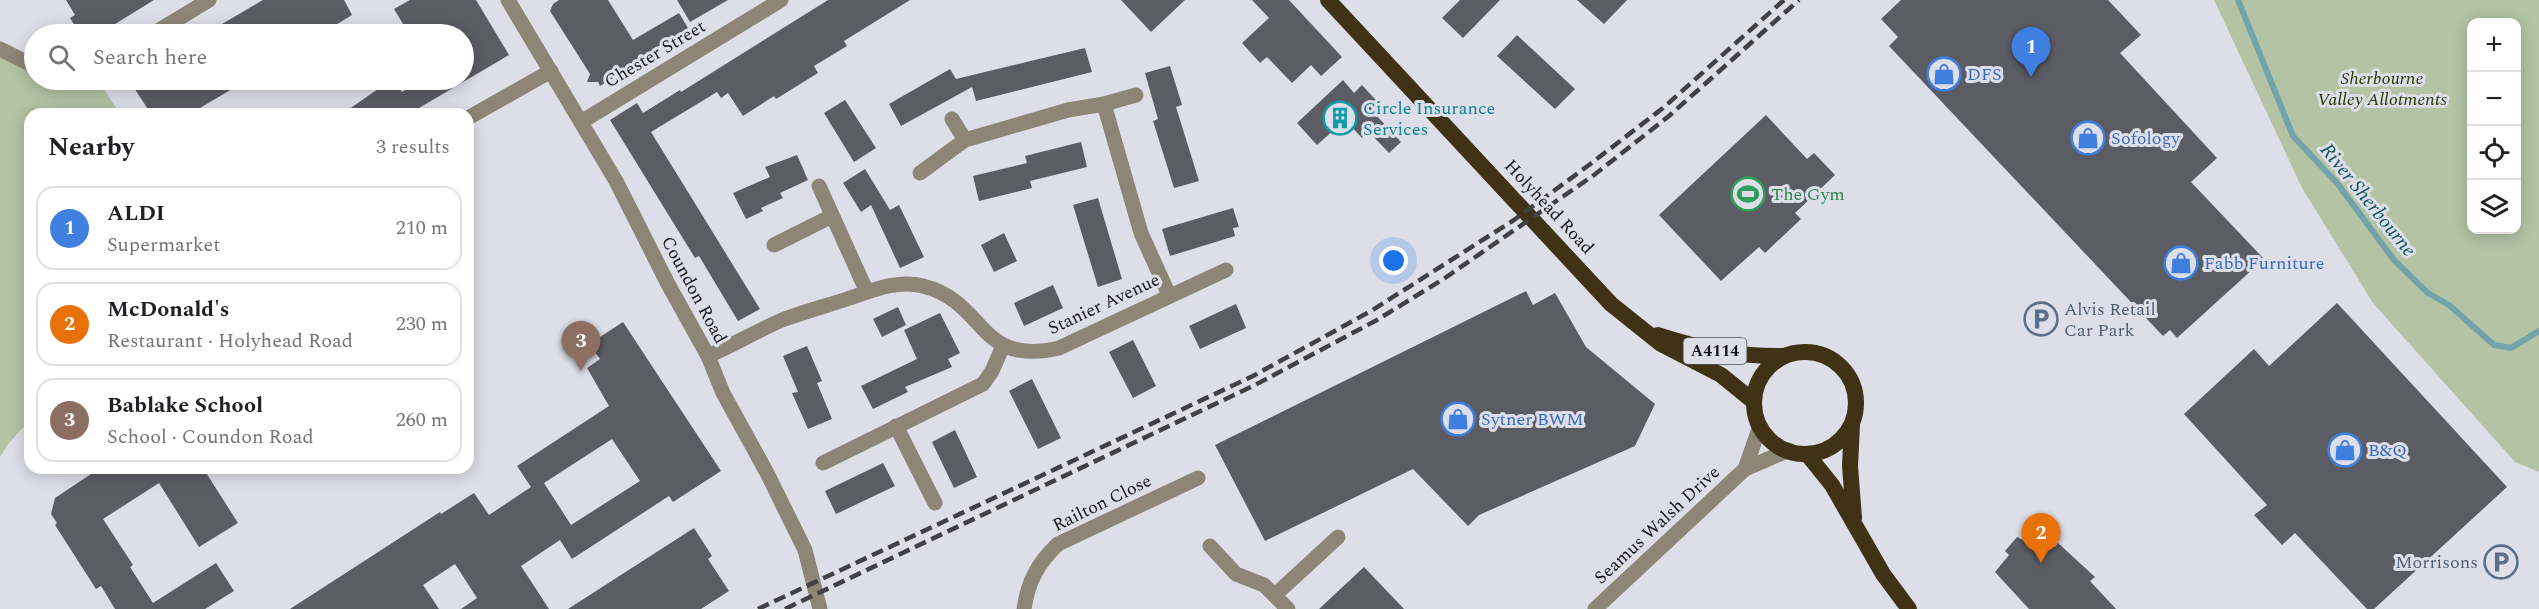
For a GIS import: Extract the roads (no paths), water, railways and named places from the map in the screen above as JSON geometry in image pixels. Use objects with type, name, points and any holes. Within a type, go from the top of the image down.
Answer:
[{"type":"highway","name":"Holyhead Road","points":[[1328,0],[1611,304],[1677,354],[1720,375],[1753,401]]},
{"type":"highway","name":"Holyhead Road","points":[[1646,331],[1718,352],[1754,356],[1786,356]]},
{"type":"highway","points":[[1852,424],[1838,441],[1829,447],[1807,454],[1789,450],[1772,442],[1760,426],[1753,401],[1763,374],[1777,360],[1808,352],[1818,354],[1838,364],[1851,380],[1856,398],[1850,466],[1854,522]]},
{"type":"highway","points":[[1807,454],[1832,484],[1883,574],[1909,609]]},
{"type":"street","points":[[169,24],[209,0]]},
{"type":"street","name":"Coundon Road","points":[[508,0],[616,181],[668,284],[708,356],[723,393],[767,473],[805,550],[820,609]]},
{"type":"street","name":"Chester Street","points":[[581,122],[781,0]]},
{"type":"street","points":[[0,49],[24,61]]},
{"type":"street","points":[[474,115],[551,70]]},
{"type":"street","points":[[920,174],[964,141],[1068,110],[1104,104],[1136,94]]},
{"type":"street","points":[[1104,104],[1141,233],[1169,295]]},
{"type":"street","points":[[952,119],[964,141]]},
{"type":"street","points":[[819,186],[867,292]]},
{"type":"street","points":[[774,245],[832,216]]},
{"type":"street","name":"Stanier Avenue","points":[[708,356],[782,321],[894,284],[921,285],[938,291],[966,309],[986,333],[1004,346],[1024,352],[1038,353],[1059,348],[1226,270]]},
{"type":"street","points":[[823,463],[983,384],[1004,346]]},
{"type":"street","points":[[896,426],[935,503]]},
{"type":"street","points":[[1745,470],[1760,426]]},
{"type":"street","points":[[1745,470],[1789,450]]},
{"type":"street","name":"Seamus Walsh Drive","points":[[1595,609],[1745,470]]},
{"type":"street","name":"Railton Close","points":[[1024,609],[1033,573],[1058,544],[1198,478]]},
{"type":"street","points":[[1275,595],[1338,537]]},
{"type":"street","points":[[1210,546],[1236,574],[1264,585],[1288,609]]},
{"type":"waterway","name":"River Sherbourne","points":[[2238,0],[2293,136],[2337,183],[2394,260],[2428,293],[2449,305],[2494,345],[2511,348],[2539,331]]},
{"type":"railway","points":[[758,609],[1253,376],[1371,311],[1514,220],[1589,165],[1663,108],[1784,0]]},
{"type":"railway","points":[[785,609],[1255,385],[1377,320],[1445,278],[1594,175],[1669,116],[1799,0]]},
{"type":"place","name":"DFS","points":[[1944,74]]},
{"type":"place","name":"ALDI","points":[[2031,77]]},
{"type":"place","name":"Circle Insurance Services","points":[[1340,118]]},
{"type":"place","name":"Sofology","points":[[2088,138]]},
{"type":"place","name":"The Gym","points":[[1748,194]]},
{"type":"place","name":"Fabb Furniture","points":[[2181,263]]},
{"type":"place","name":"Alvis Retail Car Park","points":[[2041,319]]},
{"type":"place","name":"Bablake School","points":[[581,371]]},
{"type":"place","name":"Sytner BWM","points":[[1458,419]]},
{"type":"place","name":"B&Q","points":[[2345,450]]},
{"type":"place","name":"Morrisons","points":[[2501,562]]},
{"type":"place","name":"McDonald's","points":[[2041,563]]},
{"type":"park label","name":"Sherbourne Valley Allotments","points":[[2382,88]]}]
